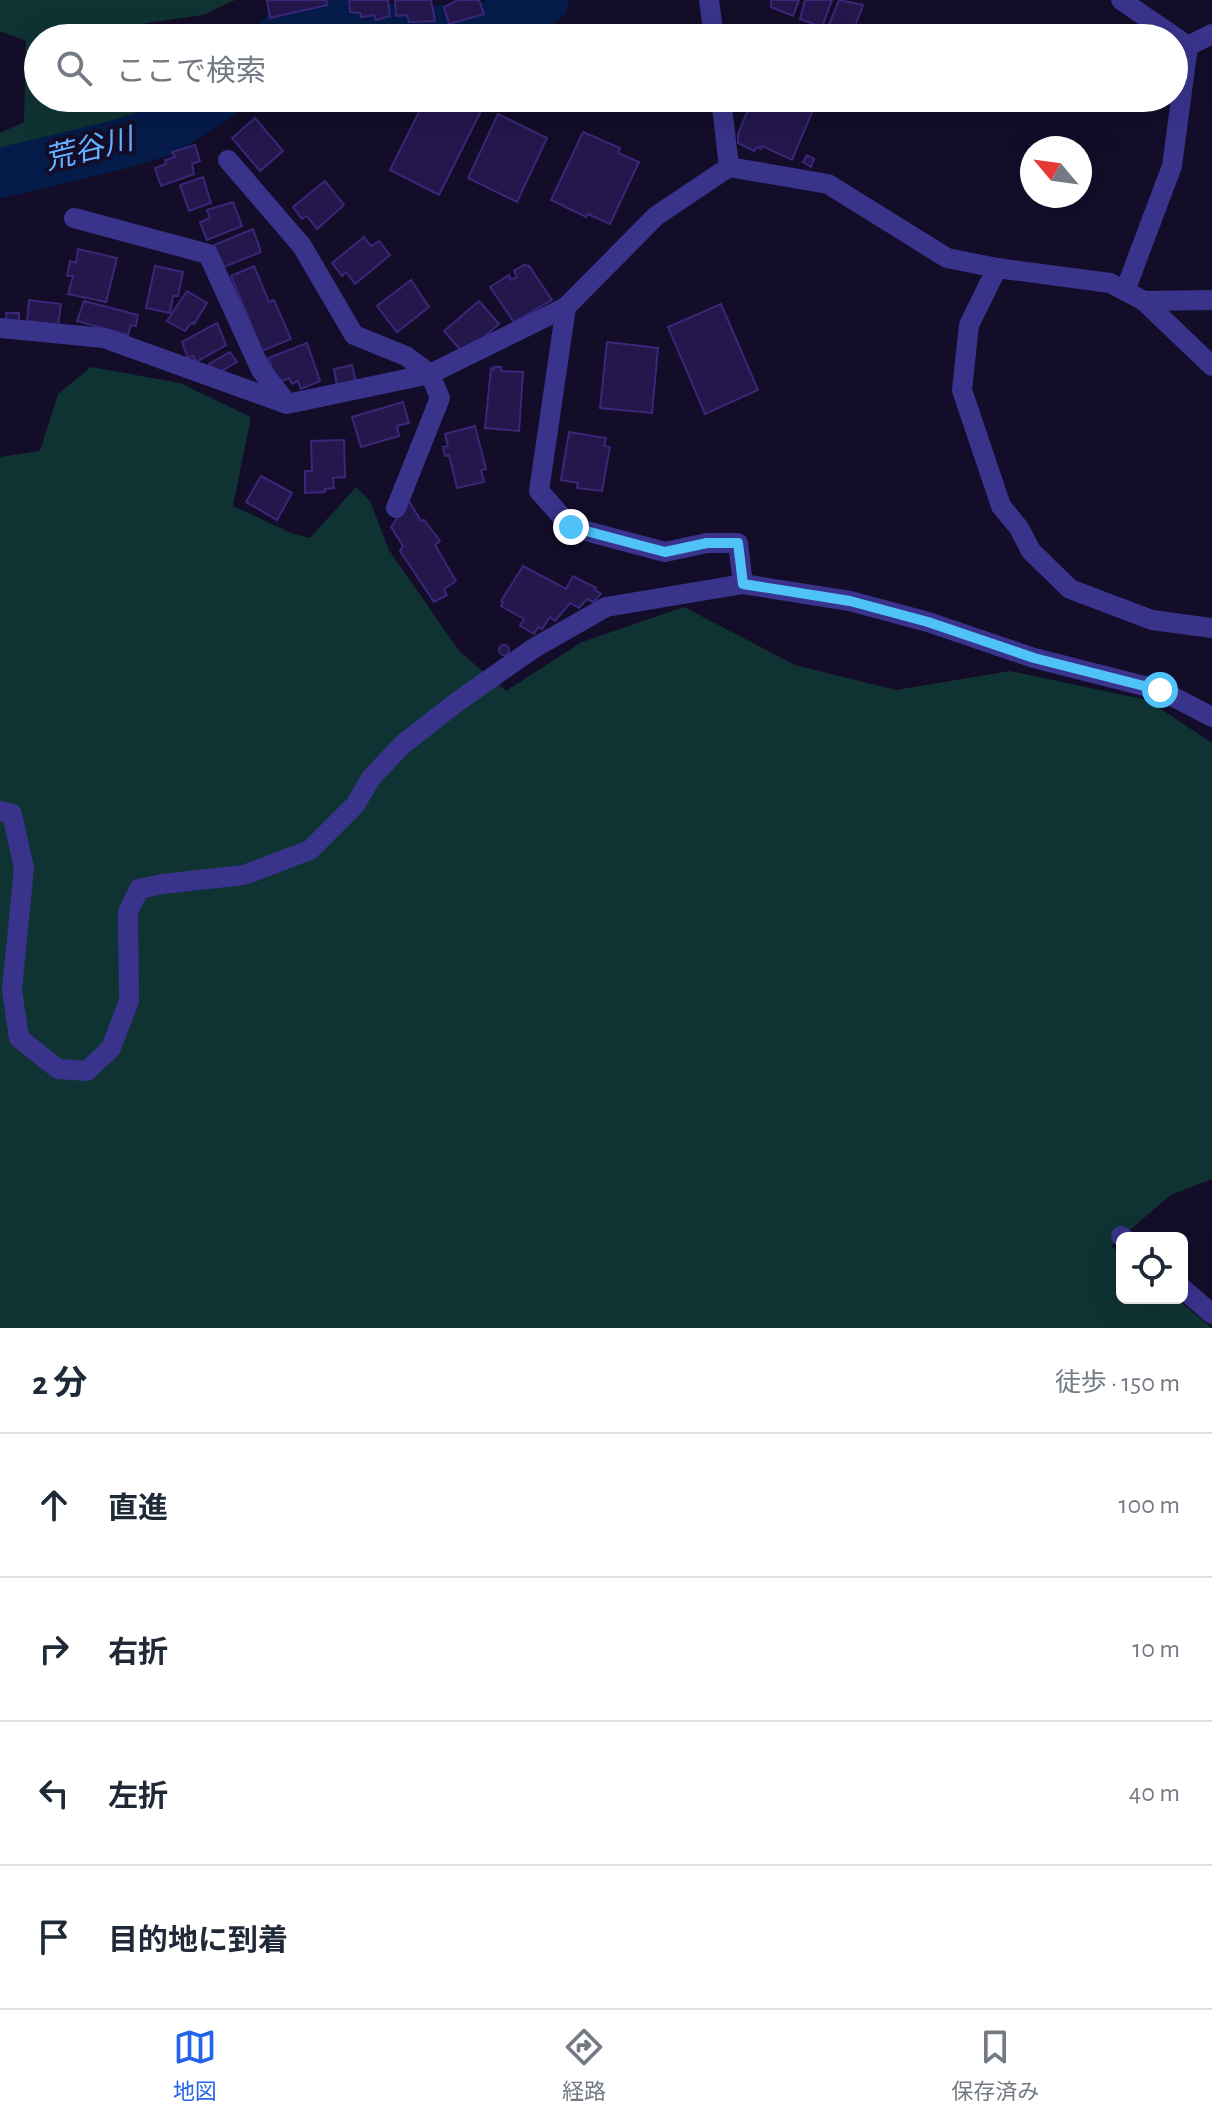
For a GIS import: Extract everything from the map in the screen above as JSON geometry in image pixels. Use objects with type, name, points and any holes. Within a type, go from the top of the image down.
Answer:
[{"type":"street","points":[[709,0],[712,24]]},
{"type":"street","points":[[1121,0],[1156,24]]},
{"type":"street","points":[[1188,46],[1212,34]]},
{"type":"street","points":[[723,112],[729,167]]},
{"type":"street","points":[[1125,291],[1172,166],[1179,112]]},
{"type":"street","points":[[228,160],[302,246],[354,335],[406,356],[430,374],[440,398],[396,508]]},
{"type":"street","points":[[0,328],[104,338],[287,404],[430,374],[566,307],[656,216],[729,167],[828,184],[947,258],[1110,283],[1144,301],[1212,366]]},
{"type":"street","points":[[74,218],[208,254],[261,370],[287,404]]},
{"type":"street","points":[[997,268],[969,325],[962,390],[1001,506],[1019,528],[1031,551],[1070,589],[1152,620],[1212,628]]},
{"type":"street","points":[[1144,301],[1212,300]]},
{"type":"street","points":[[566,307],[539,491],[571,527],[665,552],[707,543],[738,543],[743,584]]},
{"type":"street","points":[[0,811],[12,814],[24,868],[12,990],[19,1038],[58,1069],[87,1071],[111,1048],[129,1001],[128,912],[139,889],[244,875],[310,850],[355,805],[371,778],[402,745],[534,648],[606,607],[743,584],[850,601],[928,622],[1034,658],[1160,690],[1212,717]]},
{"type":"street","points":[[1188,1293],[1212,1314]]},
{"type":"green space","points":[[0,0],[235,0],[203,15],[140,24],[24,24],[24,40],[0,31]]},
{"type":"green space","points":[[24,112],[135,112],[139,118],[0,153],[0,133],[24,122]]},
{"type":"green space","points":[[91,367],[180,383],[251,417],[233,506],[291,533],[310,538],[356,487],[370,501],[389,550],[459,651],[506,691],[582,642],[684,607],[795,665],[896,690],[1010,671],[1147,700],[1212,743],[1212,1179],[1171,1195],[1127,1232],[1116,1232],[1116,1242],[1111,1246],[1116,1250],[1116,1304],[1182,1304],[1212,1328],[0,1328],[0,457],[40,451],[58,394]]},
{"type":"building","points":[[267,0],[326,0],[327,5],[270,18]]},
{"type":"building","points":[[349,0],[388,0],[390,16],[376,20],[374,15],[361,17],[360,13],[350,12]]},
{"type":"building","points":[[395,0],[431,0],[435,21],[409,22],[407,15],[396,16]]},
{"type":"building","points":[[458,0],[479,0],[484,14],[449,24],[444,7]]},
{"type":"building","points":[[771,0],[799,0],[793,16],[771,7]]},
{"type":"building","points":[[805,0],[832,0],[823,24],[800,19]]},
{"type":"building","points":[[839,0],[863,5],[856,24],[829,24]]},
{"type":"building","points":[[419,112],[480,112],[439,195],[390,170]]},
{"type":"building","points":[[747,112],[812,112],[792,160],[762,146],[754,151],[738,143],[738,134]]},
{"type":"building","points":[[498,114],[547,138],[517,202],[468,178]]},
{"type":"building","points":[[255,118],[283,151],[260,171],[232,138]]},
{"type":"building","points":[[583,132],[620,148],[618,153],[639,162],[610,224],[588,214],[586,217],[551,200]]},
{"type":"building","points":[[195,145],[200,161],[192,164],[194,174],[161,186],[155,168],[175,157],[172,152]]},
{"type":"building","points":[[807,155],[814,159],[811,167],[803,162]]},
{"type":"building","points":[[203,177],[211,203],[189,211],[180,185]]},
{"type":"building","points":[[325,181],[344,205],[317,229],[307,216],[302,219],[293,207]]},
{"type":"building","points":[[233,202],[242,226],[207,240],[200,222],[210,218],[207,210]]},
{"type":"building","points":[[253,229],[261,252],[224,267],[214,245]]},
{"type":"building","points":[[364,237],[371,246],[379,241],[390,255],[355,284],[346,272],[342,276],[332,263]]},
{"type":"building","points":[[78,249],[117,258],[106,302],[68,294],[73,276],[67,276],[70,261],[76,263]]},
{"type":"building","points":[[524,265],[529,266],[552,300],[514,322],[490,287],[509,275],[511,280],[517,277],[514,271]]},
{"type":"building","points":[[155,266],[183,272],[178,296],[173,296],[170,313],[146,308]]},
{"type":"building","points":[[254,266],[269,302],[274,300],[291,339],[262,351],[231,276]]},
{"type":"building","points":[[411,280],[429,307],[397,332],[377,306]]},
{"type":"building","points":[[187,291],[207,303],[194,324],[191,323],[185,331],[167,321]]},
{"type":"building","points":[[29,300],[61,304],[58,326],[27,321]]},
{"type":"building","points":[[84,301],[138,315],[136,326],[131,325],[128,335],[77,321]]},
{"type":"building","points":[[479,301],[499,324],[464,354],[444,331]]},
{"type":"building","points":[[721,304],[758,390],[705,414],[668,327]]},
{"type":"building","points":[[6,313],[19,313],[19,324],[7,324]]},
{"type":"building","points":[[217,323],[226,345],[196,362],[193,356],[188,358],[182,342]]},
{"type":"building","points":[[607,342],[658,348],[652,413],[600,408]]},
{"type":"building","points":[[307,343],[320,381],[301,389],[298,381],[292,384],[289,378],[278,383],[268,358]]},
{"type":"building","points":[[230,352],[237,362],[214,375],[209,364]]},
{"type":"building","points":[[352,365],[356,382],[337,386],[334,369]]},
{"type":"building","points":[[494,367],[501,367],[501,371],[523,372],[519,431],[485,428],[491,368],[494,370]]},
{"type":"building","points":[[403,402],[409,423],[397,426],[399,436],[361,447],[352,417]]},
{"type":"building","points":[[475,426],[486,469],[481,470],[484,482],[457,488],[449,455],[445,456],[443,447],[448,446],[445,434]]},
{"type":"building","points":[[569,432],[606,438],[604,446],[610,447],[602,491],[577,488],[578,483],[561,480]]},
{"type":"building","points":[[344,440],[345,477],[333,478],[334,488],[325,489],[325,492],[305,493],[305,471],[312,471],[311,441]]},
{"type":"building","points":[[261,476],[292,493],[277,520],[246,502]]},
{"type":"building","points":[[409,501],[421,521],[424,520],[440,541],[435,545],[456,581],[444,589],[447,595],[434,602],[400,551],[403,546],[391,527]]},
{"type":"building","points":[[523,566],[566,589],[573,576],[601,594],[593,602],[587,599],[579,608],[570,603],[555,621],[550,617],[534,634],[520,626],[524,619],[501,606],[501,601]]},
{"type":"building","points":[[504,645],[509,650],[504,655],[499,650]]},
{"type":"waterway","name":"荒谷川","points":[[494,24],[544,0]]},
{"type":"waterway","name":"荒谷川","points":[[313,24],[325,19],[356,24]]},
{"type":"waterway","name":"荒谷川","points":[[0,173],[166,130],[194,112]]},
{"type":"route","points":[[571,527],[665,552],[707,543],[738,543],[743,584],[850,601],[928,622],[1034,658],[1160,690]]}]
